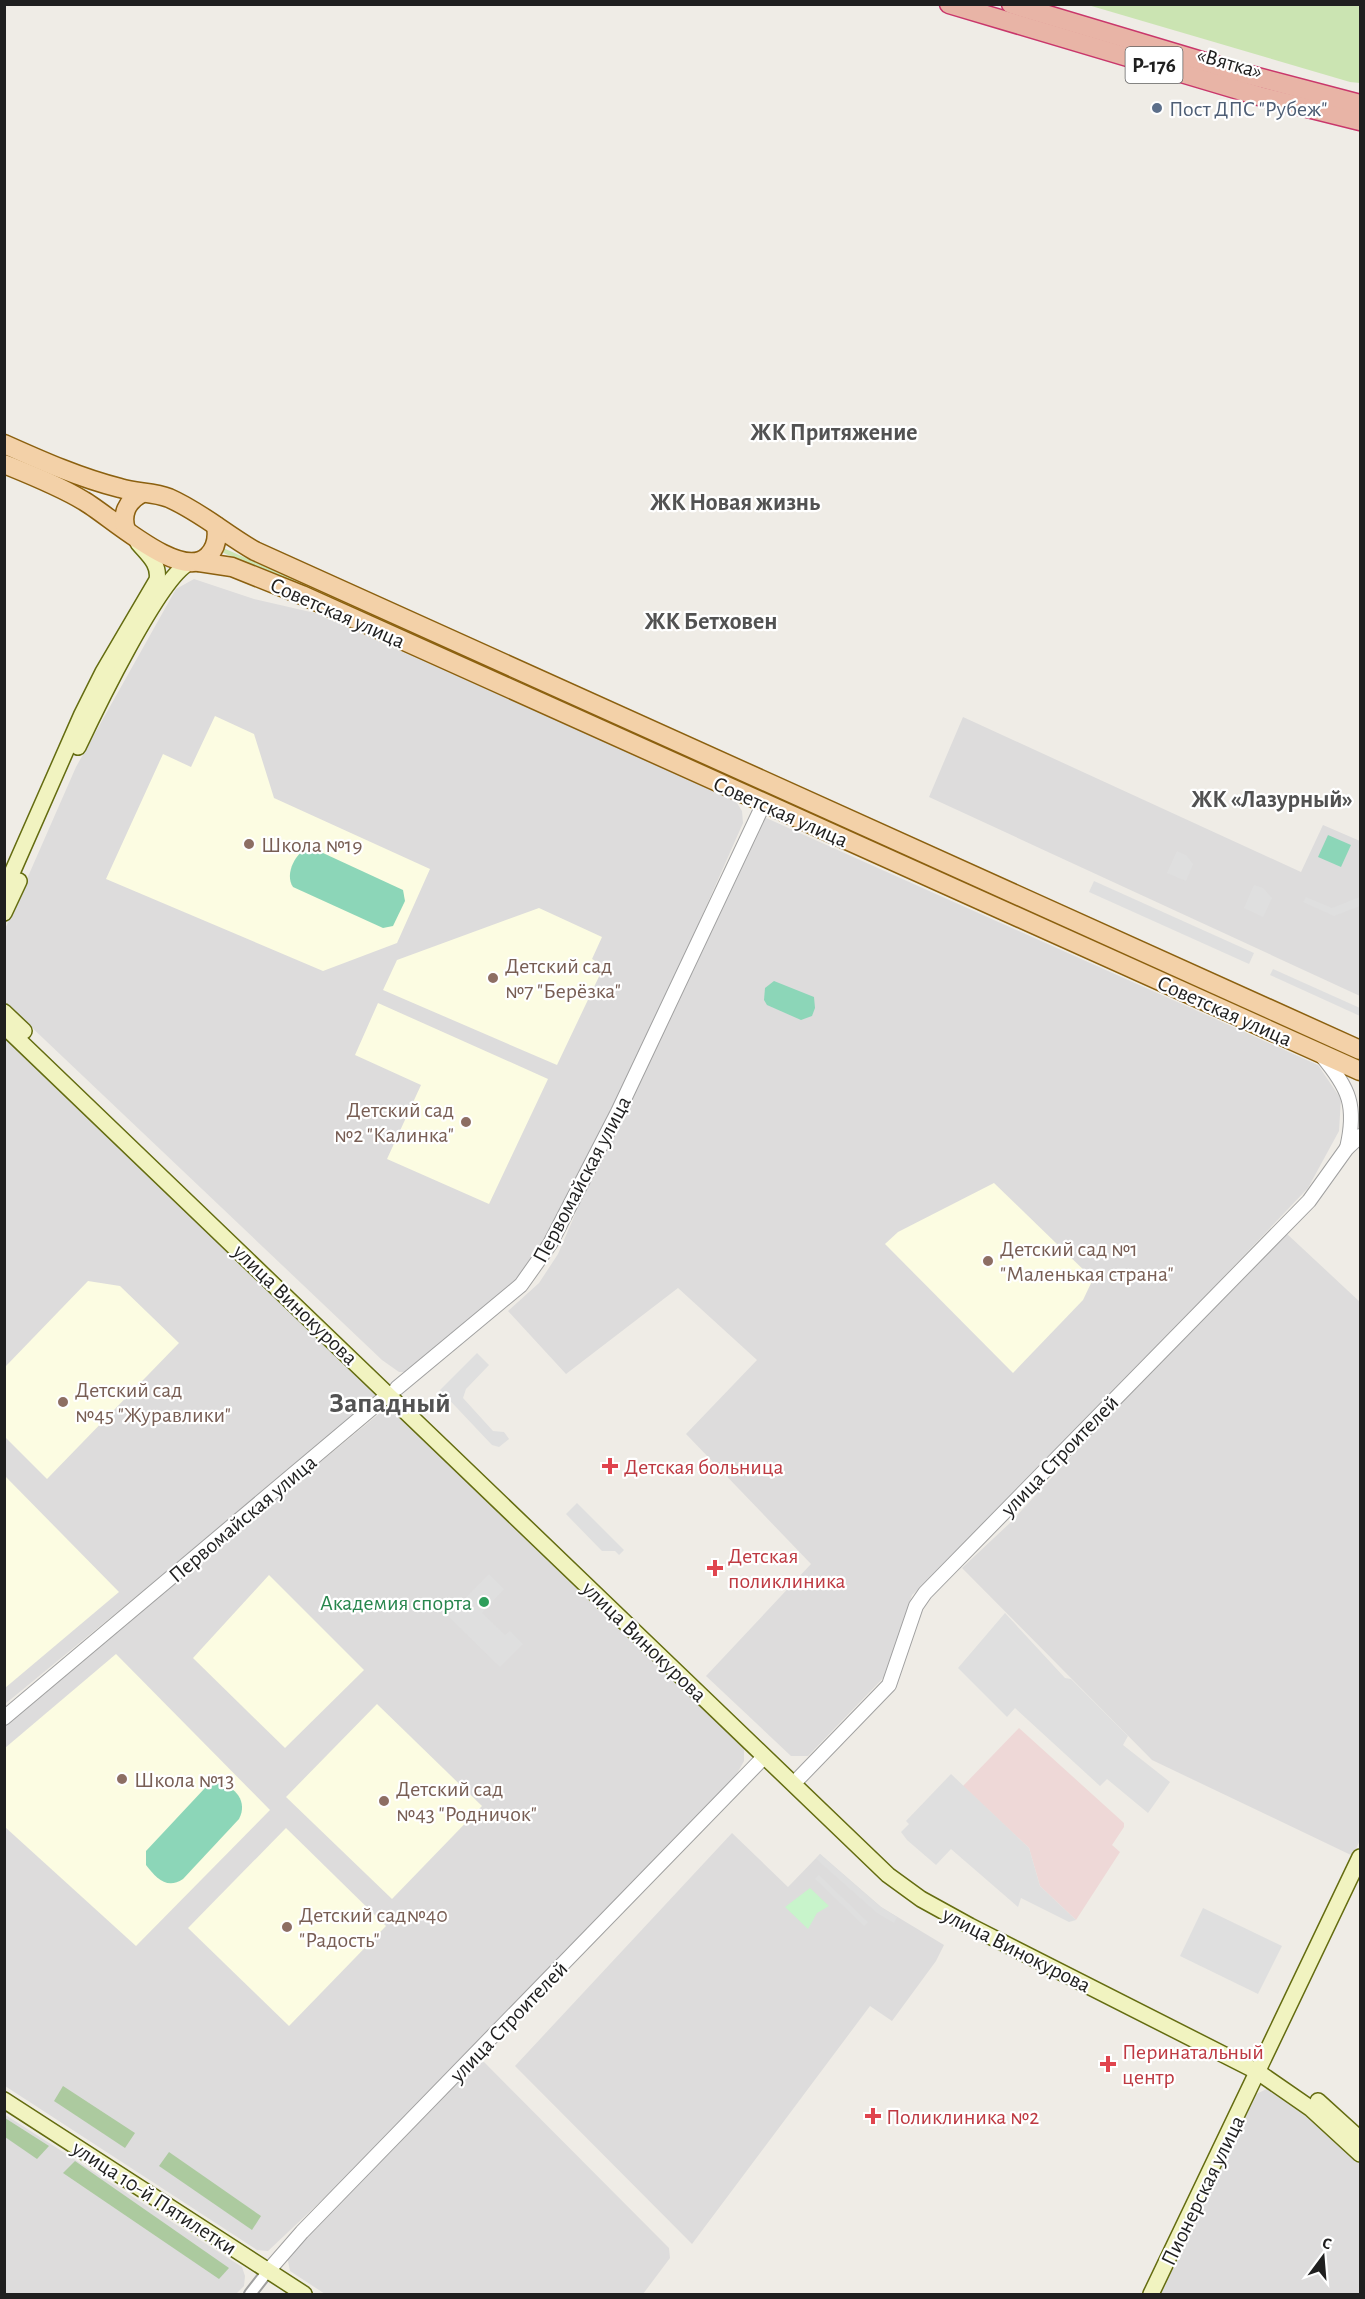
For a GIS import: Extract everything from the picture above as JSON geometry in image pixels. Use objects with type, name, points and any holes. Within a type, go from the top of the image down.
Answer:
[{"type":"highway","name":"«Вятка»","points":[[949,4],[1327,105],[1360,104]]},
{"type":"highway","name":"«Вятка»","points":[[1011,4],[1242,74],[1327,105],[1360,121]]},
{"type":"main road","points":[[4,444],[85,478],[142,493]]},
{"type":"main road","points":[[4,464],[84,500],[129,533]]},
{"type":"main road","points":[[4,914],[103,672],[157,580],[157,569],[153,561],[129,533],[123,522],[131,501],[142,493]]},
{"type":"main road","name":"Советская улица","points":[[142,493],[166,497],[198,512],[255,551],[772,786],[1360,1071]]},
{"type":"main road","points":[[4,891],[56,785],[123,661],[171,579],[212,551],[218,535],[216,526]]},
{"type":"main road","name":"Советская улица","points":[[129,533],[144,544],[194,562],[245,572],[764,803],[1360,1050]]},
{"type":"main road","points":[[509,689],[518,670]]},
{"type":"main road","name":"Первомайская улица","points":[[764,803],[772,786]]},
{"type":"main road","name":"улица Винокурова","points":[[4,1012],[73,1085],[393,1390],[796,1781],[900,1872],[938,1897],[1060,1966],[1260,2068],[1317,2101],[1360,2139]]},
{"type":"main road","name":"улица Винокурова","points":[[4,1026],[73,1085]]},
{"type":"main road","name":"Пионерская улица","points":[[1151,2295],[1360,1857]]},
{"type":"main road","name":"улица Винокурова","points":[[1260,2068],[1310,2108],[1360,2154]]},
{"type":"main road","name":"улица 10-й Пятилетки","points":[[4,2100],[304,2295]]},
{"type":"street","name":"Первомайская улица","points":[[4,1718],[521,1285],[544,1252],[619,1110],[764,803]]},
{"type":"street","name":"улица Строителей","points":[[1319,1052],[1339,1077],[1348,1095],[1353,1125],[1347,1148]]},
{"type":"street","name":"улица Строителей","points":[[796,1781],[889,1685],[916,1606],[925,1593],[1309,1201],[1347,1148],[1360,1136]]},
{"type":"street","name":"улица Строителей","points":[[250,2295],[302,2232],[767,1753]]},
{"type":"shaded area","points":[[194,579],[254,599],[315,613],[735,800],[742,811],[743,823],[614,1115],[544,1250],[518,1284],[412,1372],[399,1372],[382,1360],[5,1002],[5,929],[76,767],[176,589]]},
{"type":"shaded area","name":"Школа №19","points":[[215,716],[254,734],[274,798],[430,869],[397,943],[323,971],[106,879],[163,754],[191,767]]},
{"type":"shaded area","points":[[963,717],[1301,872],[1323,825],[1360,841],[1360,996],[929,797]]},
{"type":"shaded area","points":[[764,817],[1318,1065],[1341,1099],[1339,1131],[1308,1188],[1001,1511],[912,1595],[888,1673],[808,1756],[791,1756],[706,1676],[811,1564],[686,1434],[757,1360],[678,1288],[566,1374],[508,1311],[539,1283],[558,1254],[629,1089],[637,1087]]},
{"type":"shaded area","points":[[1177,851],[1186,855],[1193,864],[1186,881],[1167,873]]},
{"type":"shaded area","points":[[1094,881],[1254,953],[1249,964],[1089,892]]},
{"type":"shaded area","points":[[1254,885],[1263,888],[1272,898],[1263,917],[1244,908]]},
{"type":"shaded area","points":[[1306,897],[1332,908],[1360,897],[1360,906],[1334,916],[1303,902]]},
{"type":"shaded area","name":"Детский сад №7 \"Берёзка\"","points":[[539,908],[602,937],[592,959],[604,966],[557,1065],[383,990],[397,960]]},
{"type":"shaded area","points":[[1273,969],[1360,1008],[1360,1016],[1270,975]]},
{"type":"shaded area","name":"Детский сад №2 \"Калинка\"","points":[[378,1003],[548,1079],[489,1204],[387,1159],[421,1085],[355,1055]]},
{"type":"shaded area","points":[[4,1035],[377,1388],[376,1400],[5,1704]]},
{"type":"shaded area","name":"Детский сад №1 \"Маленькая страна\"","points":[[994,1183],[1093,1279],[1083,1300],[1013,1373],[885,1244],[898,1232]]},
{"type":"shaded area","points":[[1286,1233],[1360,1302],[1360,1840],[1353,1856],[1152,1760],[962,1568],[1011,1522],[1180,1338]]},
{"type":"shaded area","name":"Детский сад №45 \"Журавлики\"","points":[[88,1281],[120,1286],[179,1343],[47,1479],[5,1437],[5,1367]]},
{"type":"shaded area","points":[[477,1353],[489,1365],[466,1389],[463,1398],[493,1431],[504,1432],[509,1439],[499,1447],[492,1445],[440,1390]]},
{"type":"shaded area","points":[[386,1408],[397,1408],[744,1746],[744,1761],[735,1777],[338,2185],[268,2251],[257,2250],[5,2086],[4,1722]]},
{"type":"shaded area","points":[[5,1476],[119,1592],[5,1688],[4,1687]]},
{"type":"shaded area","points":[[577,1503],[624,1550],[619,1555],[615,1551],[602,1551],[566,1514]]},
{"type":"shaded area","points":[[489,1574],[504,1589],[490,1604],[484,1598],[481,1601],[487,1607],[482,1613],[505,1635],[510,1631],[523,1644],[500,1667],[448,1616]]},
{"type":"shaded area","points":[[269,1575],[364,1670],[285,1748],[193,1658]]},
{"type":"shaded area","points":[[1005,1613],[1065,1678],[1071,1679],[1128,1736],[1123,1745],[1170,1782],[1148,1813],[1107,1779],[1100,1786],[1015,1708],[1007,1717],[958,1668]]},
{"type":"shaded area","name":"Школа №13","points":[[116,1654],[270,1810],[136,1946],[5,1827],[5,1748]]},
{"type":"shaded area","name":"Детский сад №43 \"Родничок\"","points":[[377,1704],[482,1806],[392,1899],[286,1797]]},
{"type":"shaded area","points":[[1019,1728],[1124,1823],[1124,1827],[1112,1845],[1120,1852],[1076,1920],[1040,1886],[1029,1848],[963,1786]]},
{"type":"shaded area","points":[[951,1774],[1029,1848],[1040,1886],[1076,1920],[1069,1922],[1021,1898],[1018,1907],[951,1849],[936,1865],[907,1840],[901,1832],[909,1824],[906,1821]]},
{"type":"shaded area","name":"Детский сад№40 \"Радость\"","points":[[286,1828],[386,1926],[289,2026],[188,1928]]},
{"type":"shaded area","points":[[732,1833],[788,1887],[820,1854],[881,1907],[944,1945],[936,1961],[892,2021],[870,2006],[692,2244],[515,2066]]},
{"type":"shaded area","points":[[820,1854],[881,1907],[897,1917],[894,1923],[877,1913],[816,1859]]},
{"type":"shaded area","points":[[819,1875],[868,1922],[864,1926],[815,1879]]},
{"type":"shaded area","points":[[1203,1908],[1282,1946],[1258,1994],[1180,1956]]},
{"type":"shaded area","points":[[484,2062],[669,2248],[670,2258],[643,2294],[325,2294],[290,2271],[287,2256],[476,2063]]},
{"type":"shaded area","points":[[1271,2087],[1294,2101],[1360,2161],[1360,2294],[1161,2294],[1256,2094]]},
{"type":"shaded area","points":[[4,2114],[242,2267],[245,2276],[244,2286],[236,2294],[5,2294]]},
{"type":"green space","points":[[1088,5],[1360,5],[1360,83],[1350,82]]},
{"type":"green space","points":[[221,547],[506,673],[505,677],[219,551]]},
{"type":"green space","points":[[523,680],[738,778],[736,782],[521,685]]},
{"type":"green space","points":[[813,812],[1032,910],[1030,914],[812,815]]},
{"type":"green space","points":[[1328,835],[1351,845],[1341,867],[1318,857]]},
{"type":"green space","points":[[310,847],[403,890],[405,901],[393,926],[383,928],[293,887],[290,876],[293,864],[300,853]]},
{"type":"green space","points":[[1051,919],[1360,1057],[1360,1061],[1050,923]]},
{"type":"green space","points":[[774,981],[814,997],[815,1008],[812,1016],[801,1020],[767,1005],[764,1000],[765,988]]},
{"type":"green space","points":[[217,1783],[235,1791],[242,1807],[239,1819],[183,1879],[172,1883],[162,1881],[146,1865],[146,1851],[205,1788]]},
{"type":"green space","points":[[810,1888],[829,1906],[817,1913],[808,1929],[785,1907]]},
{"type":"green space","points":[[63,2086],[135,2133],[125,2148],[54,2101]]},
{"type":"green space","points":[[4,2118],[49,2146],[37,2159],[5,2137]]},
{"type":"green space","points":[[169,2152],[261,2216],[252,2230],[159,2166]]},
{"type":"green space","points":[[75,2161],[229,2268],[219,2279],[63,2173]]},
{"type":"place","name":"Пост ДПС \"Рубеж\"","points":[[1157,108]]},
{"type":"place","name":"Школа №19","points":[[249,844]]},
{"type":"place","name":"Детский сад №7 \"Берёзка\"","points":[[493,978]]},
{"type":"place","name":"Детский сад №2 \"Калинка\"","points":[[466,1122]]},
{"type":"place","name":"Детский сад №1 \"Маленькая страна\"","points":[[988,1261]]},
{"type":"place","name":"Детский сад №45 \"Журавлики\"","points":[[63,1402]]},
{"type":"place","name":"Детская больница","points":[[610,1466]]},
{"type":"place","name":"Детская поликлиника","points":[[715,1568]]},
{"type":"place","name":"Академия спорта","points":[[484,1602]]},
{"type":"place","name":"Школа №13","points":[[122,1779]]},
{"type":"place","name":"Детский сад №43 \"Родничок\"","points":[[384,1801]]},
{"type":"place","name":"Детский сад№40 \"Радость\"","points":[[287,1927]]},
{"type":"place","name":"Перинатальный центр","points":[[1108,2064]]},
{"type":"place","name":"Поликлиника №2","points":[[873,2116]]},
{"type":"district","name":"ЖК Притяжение","points":[[834,432]]},
{"type":"district","name":"ЖК Новая жизнь","points":[[735,502]]},
{"type":"district","name":"ЖК Бетховен","points":[[711,621]]},
{"type":"district","name":"ЖК «Лазурный»","points":[[1272,799]]},
{"type":"district","name":"Западный","points":[[390,1402]]}]
